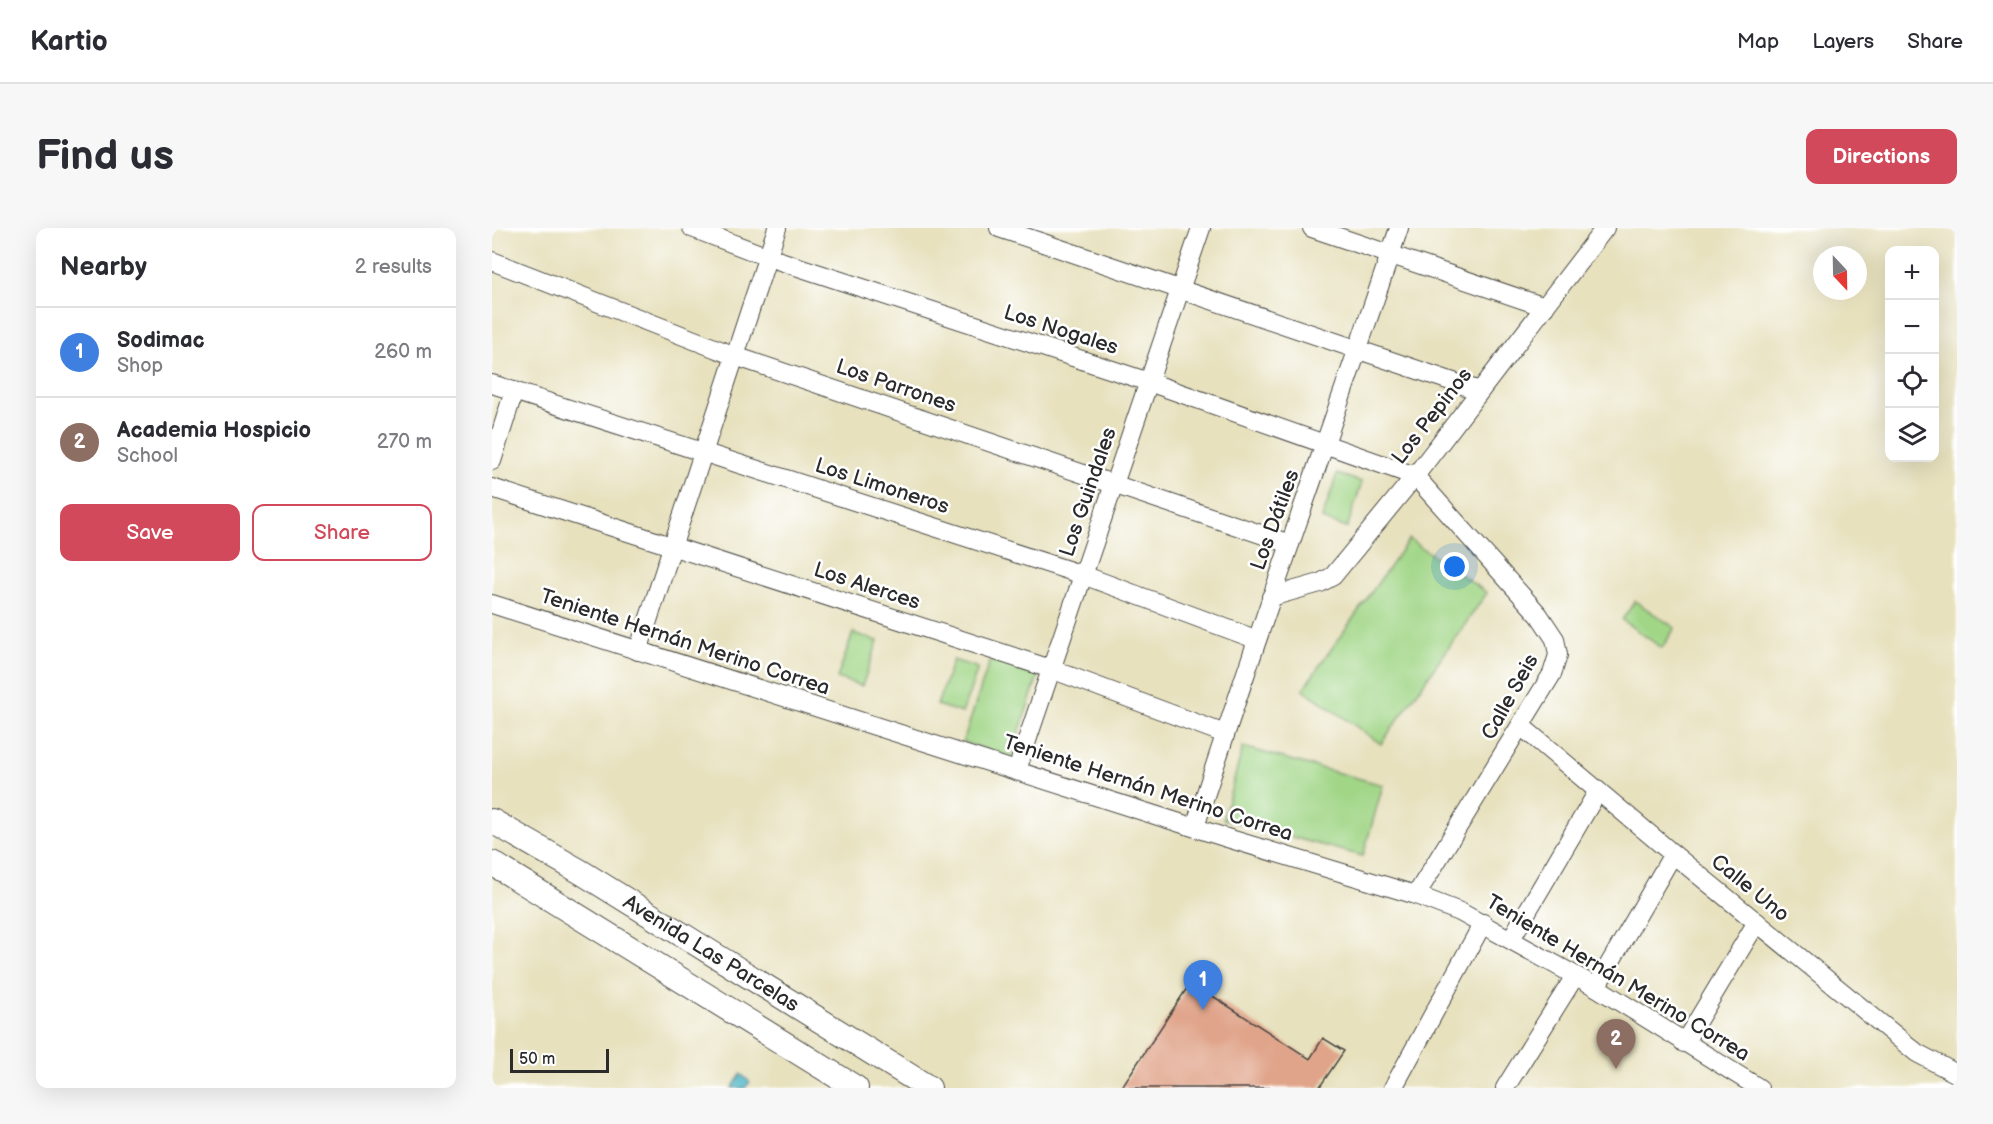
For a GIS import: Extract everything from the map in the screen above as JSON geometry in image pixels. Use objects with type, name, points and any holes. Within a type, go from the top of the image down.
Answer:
[{"type":"main road","name":"Avenida Las Parcelas","points":[[492,820],[581,872],[929,1088]]},
{"type":"main road","name":"Avenida Las Parcelas","points":[[492,863],[856,1088]]},
{"type":"main road","points":[[788,1046],[806,1044],[818,1036],[826,1024]]},
{"type":"street","name":"Los Nogales","points":[[692,228],[768,257],[1149,382],[1414,476]]},
{"type":"street","points":[[638,651],[777,228]]},
{"type":"street","points":[[999,228],[1480,391]]},
{"type":"street","name":"Los Guindales","points":[[1017,770],[1201,228]]},
{"type":"street","points":[[1312,228],[1545,307]]},
{"type":"street","name":"Los Dátiles","points":[[1195,827],[1255,639],[1326,445],[1399,228]]},
{"type":"street","name":"Los Pepinos","points":[[1271,597],[1320,583],[1333,576],[1414,476],[1605,228]]},
{"type":"street","name":"Los Parrones","points":[[492,261],[735,356],[1290,544]]},
{"type":"street","name":"Los Limoneros","points":[[492,384],[1083,575],[1255,639]]},
{"type":"street","points":[[492,461],[514,391]]},
{"type":"street","name":"Calle Seis","points":[[1414,476],[1539,615],[1555,639],[1558,655],[1552,674],[1416,896]]},
{"type":"street","name":"Los Alerces","points":[[492,488],[1051,669],[1225,734]]},
{"type":"street","name":"Teniente Hernán Merino Correa","points":[[492,604],[1416,896],[1483,923],[1596,987],[1759,1088]]},
{"type":"street","name":"Calle Uno","points":[[1521,726],[1673,854],[1917,1053],[1957,1074]]},
{"type":"street","points":[[1511,939],[1598,791]]},
{"type":"street","points":[[1596,987],[1673,854]]},
{"type":"street","points":[[1684,1043],[1756,922]]},
{"type":"street","points":[[1393,1088],[1483,923]]},
{"type":"street","points":[[1505,1088],[1575,976]]},
{"type":"green space","points":[[1337,474],[1362,482],[1347,528],[1322,519]]},
{"type":"green space","points":[[1409,539],[1487,593],[1381,744],[1303,689]]},
{"type":"green space","points":[[1635,601],[1675,628],[1662,648],[1622,620]]},
{"type":"green space","points":[[853,633],[878,641],[862,686],[837,678]]},
{"type":"green space","points":[[953,660],[978,668],[962,713],[937,705]]},
{"type":"green space","points":[[990,660],[1038,676],[1011,757],[963,742]]},
{"type":"green space","points":[[1243,747],[1383,785],[1363,856],[1223,819]]},
{"type":"water","points":[[741,1074],[750,1082],[745,1088],[732,1088]]},
{"type":"building","points":[[1191,982],[1310,1059],[1323,1038],[1344,1051],[1319,1088],[1121,1088]]},
{"type":"place","name":"Sodimac","points":[[1203,1010]]},
{"type":"place","name":"Academia Hospicio","points":[[1616,1069]]}]
